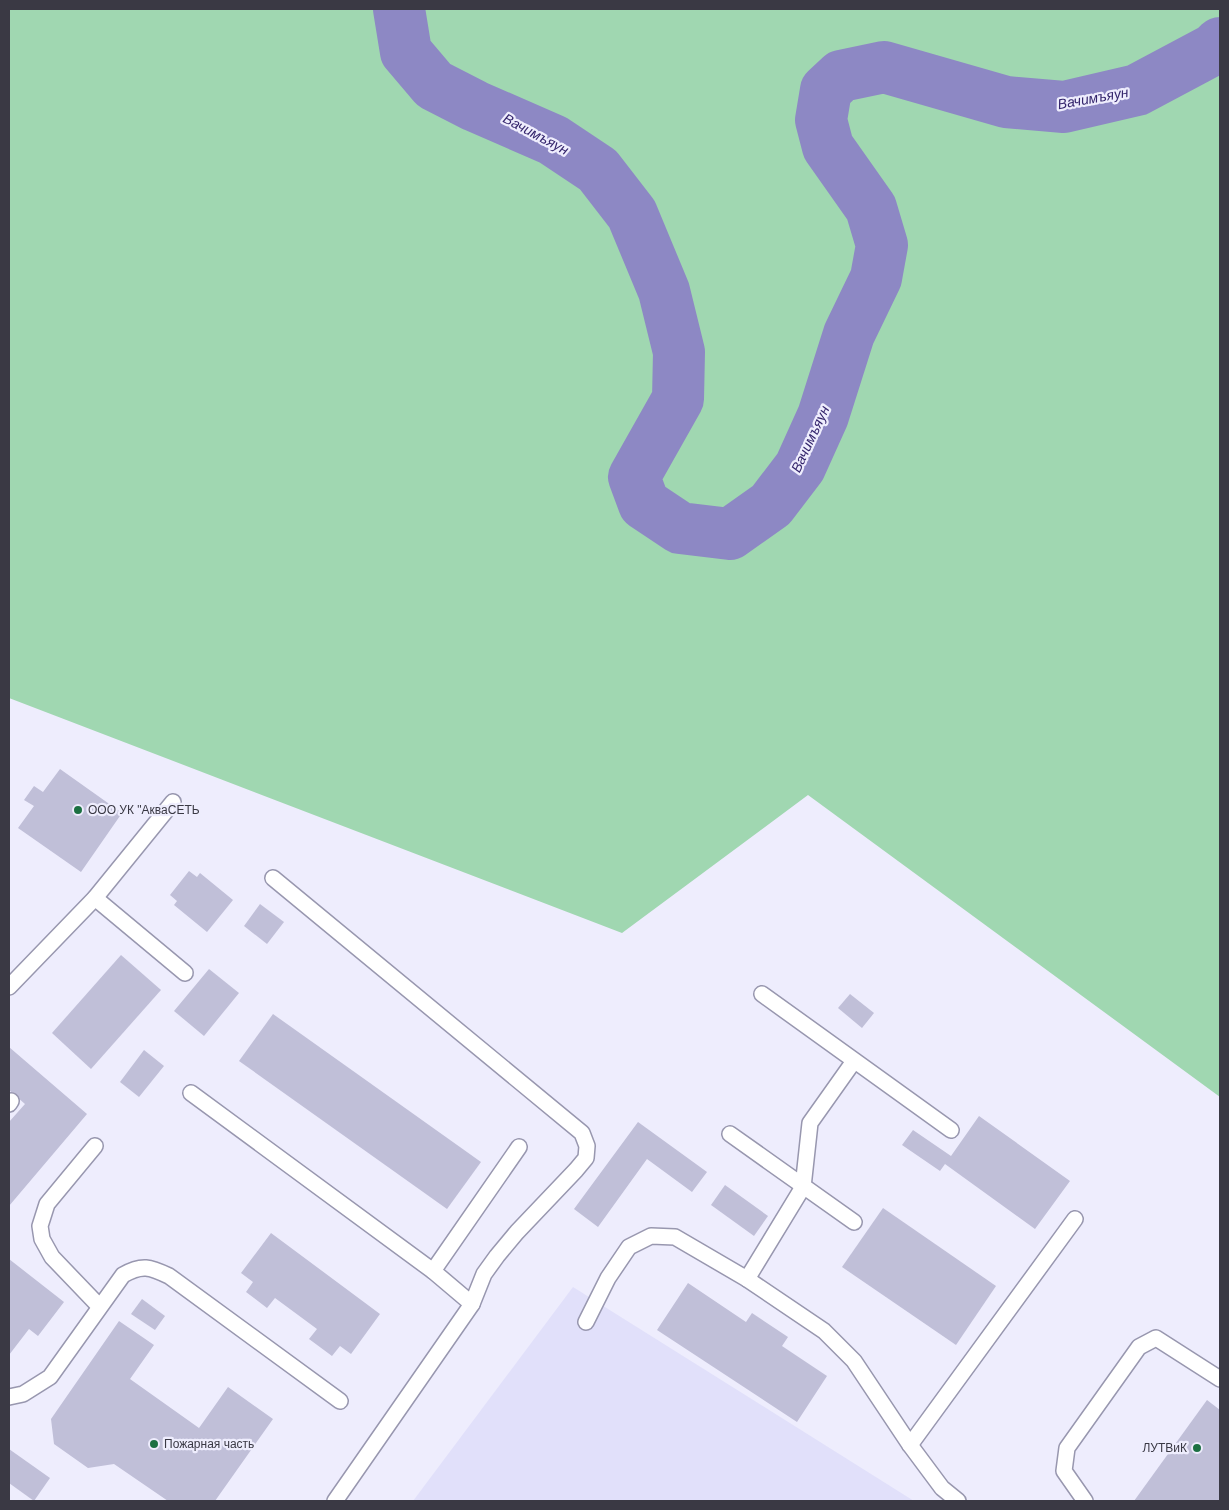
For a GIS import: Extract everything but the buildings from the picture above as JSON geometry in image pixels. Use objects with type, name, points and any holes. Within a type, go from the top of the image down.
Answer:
[{"type":"lane","points":[[10,983],[95,898],[173,802]]},
{"type":"lane","points":[[273,878],[582,1133],[587,1146],[586,1158],[518,1232],[484,1274],[472,1304],[335,1501]]},
{"type":"lane","points":[[95,898],[185,973]]},
{"type":"lane","points":[[762,994],[951,1130]]},
{"type":"lane","points":[[747,1279],[803,1187],[810,1123],[854,1061]]},
{"type":"lane","points":[[191,1093],[433,1271],[472,1304]]},
{"type":"lane","points":[[730,1134],[854,1222]]},
{"type":"lane","points":[[95,1146],[48,1204],[40,1226],[42,1239],[52,1257],[99,1306]]},
{"type":"lane","points":[[433,1271],[520,1148]]},
{"type":"lane","points":[[910,1445],[1075,1219]]},
{"type":"lane","points":[[586,1322],[608,1278],[629,1247],[651,1236],[676,1237],[747,1279],[824,1331],[854,1361],[910,1445],[942,1488],[958,1501]]},
{"type":"lane","points":[[9,1397],[23,1394],[50,1377],[123,1275],[136,1268],[153,1268],[169,1276],[340,1401]]},
{"type":"lane","points":[[1085,1501],[1064,1471],[1068,1448],[1139,1347],[1156,1338],[1220,1379]]},
{"type":"shaded area","points":[[573,1287],[914,1501],[413,1501]]},
{"type":"green space","points":[[9,9],[1220,9],[1220,1097],[808,795],[622,933],[9,698]]},
{"type":"waterway","name":"Вачимъяун","points":[[399,9],[406,52],[434,85],[475,106],[553,140],[598,170],[632,214],[664,291],[679,352],[678,399],[634,477],[644,504],[680,528],[730,534],[771,505],[800,467],[823,416],[849,334],[876,278],[882,245],[871,208],[828,147],[821,120],[826,90],[841,76],[884,67],[1006,102],[1064,107],[1137,90],[1214,49],[1220,43]]},
{"type":"place","name":"ООО УК \"АкваСЕТЬ","points":[[78,810]]},
{"type":"place","name":"Пожарная часть","points":[[154,1444]]},
{"type":"place","name":"ЛУТВиК","points":[[1197,1448]]}]
